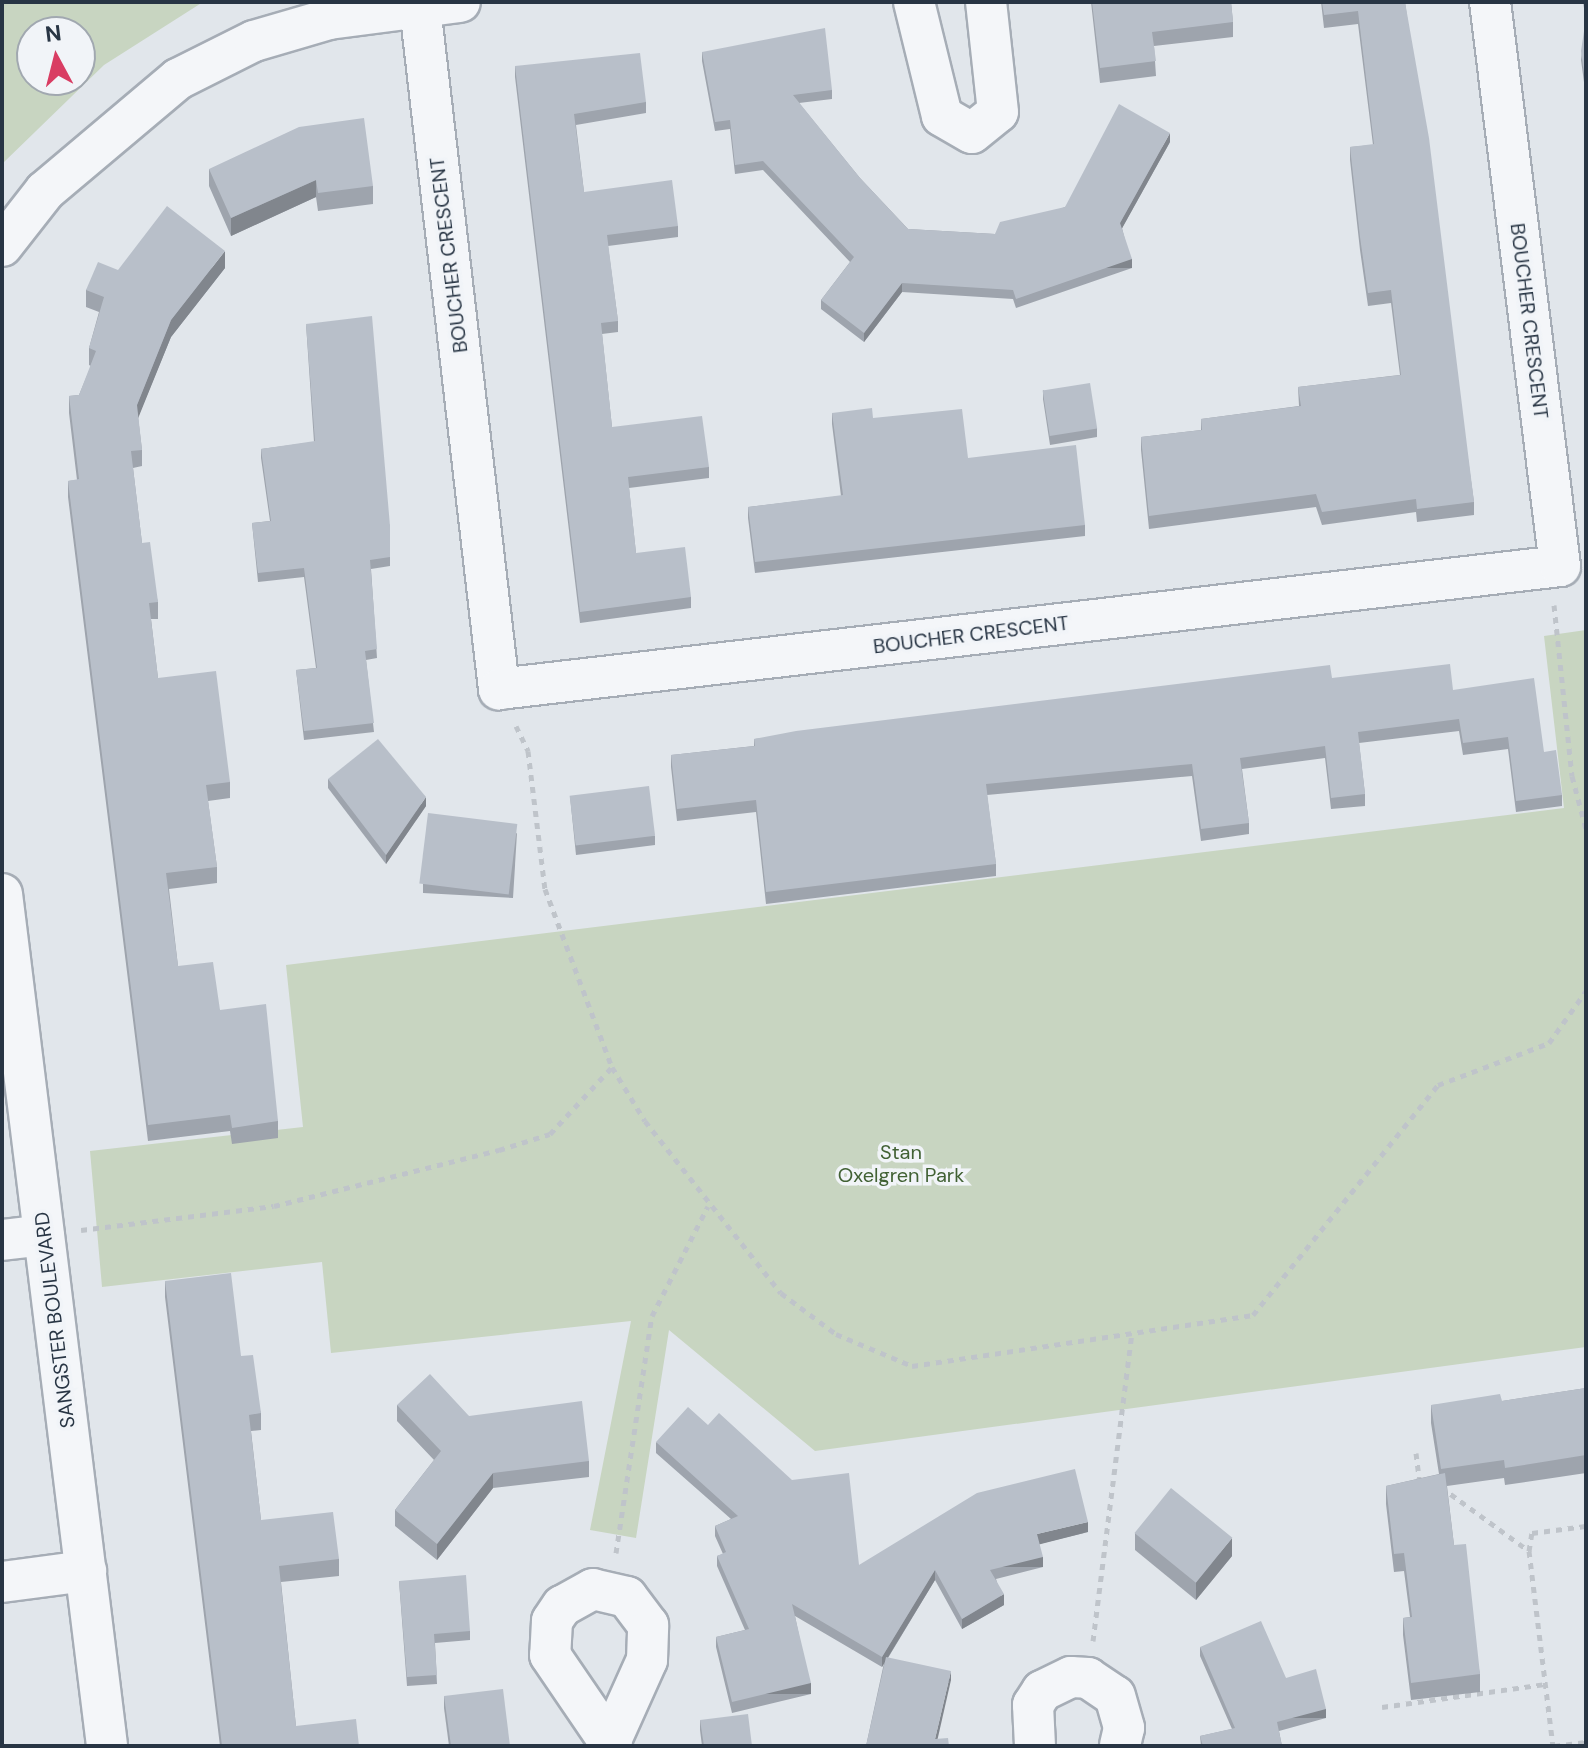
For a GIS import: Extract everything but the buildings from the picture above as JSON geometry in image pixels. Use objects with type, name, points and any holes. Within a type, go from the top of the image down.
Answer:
[{"type":"street","points":[[2,246],[45,191],[178,79],[269,37],[329,19],[460,2]]},
{"type":"street","points":[[914,2],[942,116],[972,133],[998,112],[986,2]]},
{"type":"street","name":"BOUCHER CRESCENT","points":[[420,7],[499,689],[1560,566],[1490,2]]},
{"type":"street","name":"SANGSTER BOULEVARD","points":[[2,894],[17,1142],[44,1235],[107,1746]]},
{"type":"street","points":[[2,1240],[44,1235]]},
{"type":"street","points":[[2,1582],[86,1571]]},
{"type":"street","points":[[611,1591],[640,1609],[651,1642],[612,1743],[559,1671],[548,1638],[569,1600],[611,1591]]},
{"type":"street","points":[[1035,1746],[1029,1722],[1042,1691],[1071,1677],[1088,1678],[1115,1696],[1123,1711],[1120,1746]]},
{"type":"path","points":[[1560,566],[1554,607],[1572,776],[1586,829]]},
{"type":"path","points":[[499,689],[528,751],[545,889],[612,1067],[708,1206],[781,1293],[836,1334],[912,1366],[1253,1315],[1438,1085],[1549,1043],[1586,991]]},
{"type":"path","points":[[44,1235],[274,1206],[499,1150],[550,1134],[612,1067]]},
{"type":"path","points":[[611,1591],[652,1316],[708,1206]]},
{"type":"path","points":[[1088,1678],[1132,1334]]},
{"type":"path","points":[[1416,1453],[1421,1490],[1445,1486],[1529,1551]]},
{"type":"path","points":[[1586,1526],[1532,1533],[1529,1551],[1554,1746],[1586,1742]]},
{"type":"path","points":[[1382,1707],[1546,1684]]},
{"type":"green space","points":[[2,2],[203,2],[96,73],[96,16],[16,16],[16,96],[72,96],[2,164]]},
{"type":"green space","name":"Stan Oxelgren Park","points":[[1586,630],[1586,1347],[815,1451],[669,1330],[636,1538],[590,1530],[631,1321],[331,1353],[322,1262],[102,1287],[90,1151],[303,1127],[286,965],[1564,808],[1544,636]]}]
